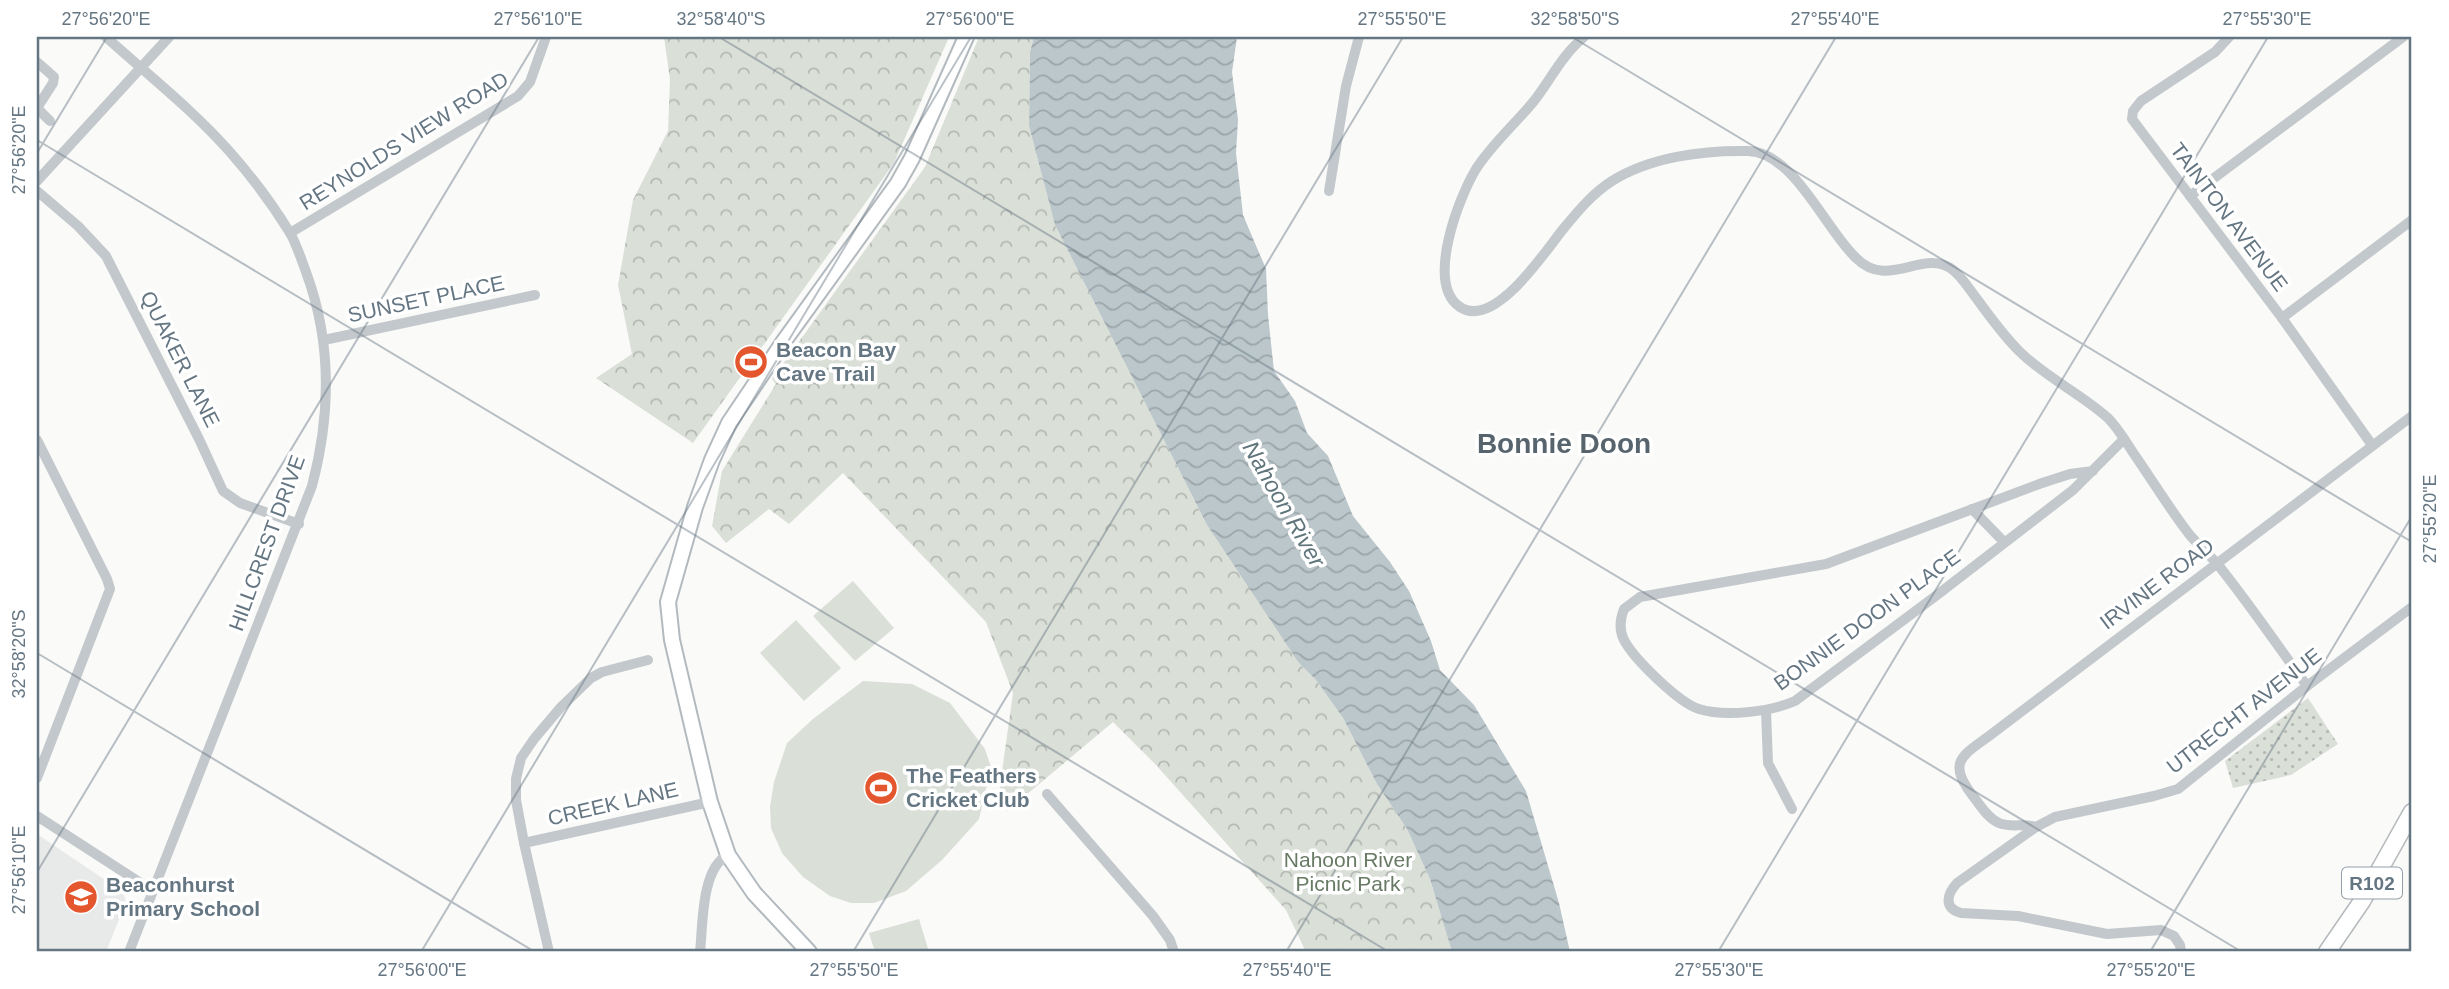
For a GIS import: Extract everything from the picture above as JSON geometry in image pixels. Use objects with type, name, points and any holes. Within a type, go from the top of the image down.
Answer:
[{"type":"main road","name":"R102","points":[[2327,952],[2362,901],[2412,812]]},
{"type":"street","name":"HILLCREST DRIVE","points":[[106,37],[229,151],[260,189],[290,233],[309,281],[324,340],[327,383],[321,452],[299,524],[129,952]]},
{"type":"street","points":[[37,181],[170,37]]},
{"type":"street","name":"REYNOLDS VIEW ROAD","points":[[290,233],[518,96],[530,82],[546,37]]},
{"type":"street","points":[[809,952],[754,893],[728,855],[710,802],[671,640],[668,602],[695,507],[729,423],[783,341],[898,183],[918,146],[966,37]]},
{"type":"street","points":[[1329,191],[1346,86],[1359,37]]},
{"type":"street","points":[[1584,37],[1566,54],[1535,99],[1488,153],[1472,177],[1456,216],[1445,261],[1446,288],[1457,305],[1476,312],[1502,300],[1586,204],[1623,174],[1670,159],[1751,151],[1766,155],[1783,166],[1848,249],[1868,268],[1891,272],[1928,263],[1941,264],[1959,275],[1999,328],[2026,357],[2106,417],[2189,535],[2216,563],[2307,686]]},
{"type":"street","name":"TAINTON AVENUE","points":[[2229,37],[2215,52],[2141,101],[2132,114],[2132,119],[2282,317],[2372,444]]},
{"type":"street","points":[[2190,196],[2403,37]]},
{"type":"street","points":[[37,62],[54,77],[37,108],[50,121]]},
{"type":"street","name":"QUAKER LANE","points":[[37,191],[78,226],[106,256],[223,491],[240,503],[299,524]]},
{"type":"street","points":[[2282,317],[2412,220]]},
{"type":"street","name":"SUNSET PLACE","points":[[324,340],[535,295]]},
{"type":"street","name":"IRVINE ROAD","points":[[1974,797],[1958,772],[1961,758],[2412,416]]},
{"type":"street","name":"BONNIE DOON PLACE","points":[[2093,471],[2070,474],[1826,564],[1640,597],[1624,609],[1621,628],[1624,640],[1671,692],[1697,709],[1766,710],[1795,701],[2073,490],[2093,471],[2124,439]]},
{"type":"street","points":[[37,440],[110,589],[37,778]]},
{"type":"street","points":[[1972,509],[2004,542]]},
{"type":"street","name":"UTRECHT AVENUE","points":[[1974,797],[1990,818],[1999,823],[2036,827],[2055,817],[2178,789],[2307,686],[2412,607]]},
{"type":"street","points":[[549,952],[516,800],[516,779],[521,758],[561,707],[591,678],[602,672],[648,660]]},
{"type":"street","points":[[1766,710],[1768,762],[1792,809]]},
{"type":"street","points":[[1046,794],[1153,916],[1170,940],[1174,952]]},
{"type":"street","name":"CREEK LANE","points":[[524,844],[710,802]]},
{"type":"street","points":[[37,816],[153,891]]},
{"type":"street","points":[[2036,827],[1957,883],[1948,895],[1948,904],[1952,909],[1961,913],[2038,919],[2107,933],[2161,930],[2175,936],[2181,952]]},
{"type":"street","points":[[699,952],[709,878],[716,864],[728,855]]},
{"type":"shaded area","name":"Beaconhurst Primary School","points":[[37,834],[123,892],[126,902],[106,952],[37,952]]},
{"type":"green space","points":[[664,37],[949,37],[894,163],[693,443],[596,378],[632,354],[618,285],[633,200],[668,131],[670,80]]},
{"type":"green space","name":"Nahoon River Picnic Park","points":[[979,37],[1034,37],[1030,52],[1029,126],[1055,225],[1207,525],[1298,662],[1316,680],[1343,718],[1377,784],[1407,829],[1430,879],[1452,952],[1306,952],[1286,910],[1156,765],[1113,722],[1007,811],[999,793],[1013,693],[986,622],[843,473],[789,524],[769,509],[726,543],[712,526],[722,471],[776,384],[772,379],[925,167]]},
{"type":"green space","points":[[853,581],[894,628],[855,661],[813,616]]},
{"type":"green space","points":[[796,620],[841,668],[804,701],[760,653]]},
{"type":"green space","name":"The Feathers Cricket Club","points":[[863,681],[912,684],[950,703],[985,749],[991,767],[979,819],[942,860],[906,891],[874,903],[851,903],[830,896],[803,877],[782,853],[771,828],[770,807],[774,782],[787,743],[813,719]]},
{"type":"green space","points":[[2308,698],[2338,744],[2291,775],[2233,788],[2225,761]]},
{"type":"green space","points":[[919,919],[929,952],[875,952],[869,933]]},
{"type":"water","name":"Nahoon River","points":[[1034,37],[1237,37],[1232,72],[1238,120],[1236,153],[1243,215],[1266,269],[1274,371],[1295,401],[1307,433],[1328,456],[1353,516],[1390,562],[1409,591],[1431,641],[1440,670],[1474,705],[1526,791],[1559,903],[1570,952],[1452,952],[1430,879],[1407,829],[1377,784],[1343,718],[1316,680],[1298,662],[1207,525],[1055,225],[1029,126],[1030,52]]},
{"type":"place","name":"Beacon Bay Cave Trail","points":[[751,362]]},
{"type":"place","name":"The Feathers Cricket Club","points":[[881,788]]},
{"type":"place","name":"Beaconhurst Primary School","points":[[81,897]]},
{"type":"district","name":"Bonnie Doon","points":[[1564,443]]}]
